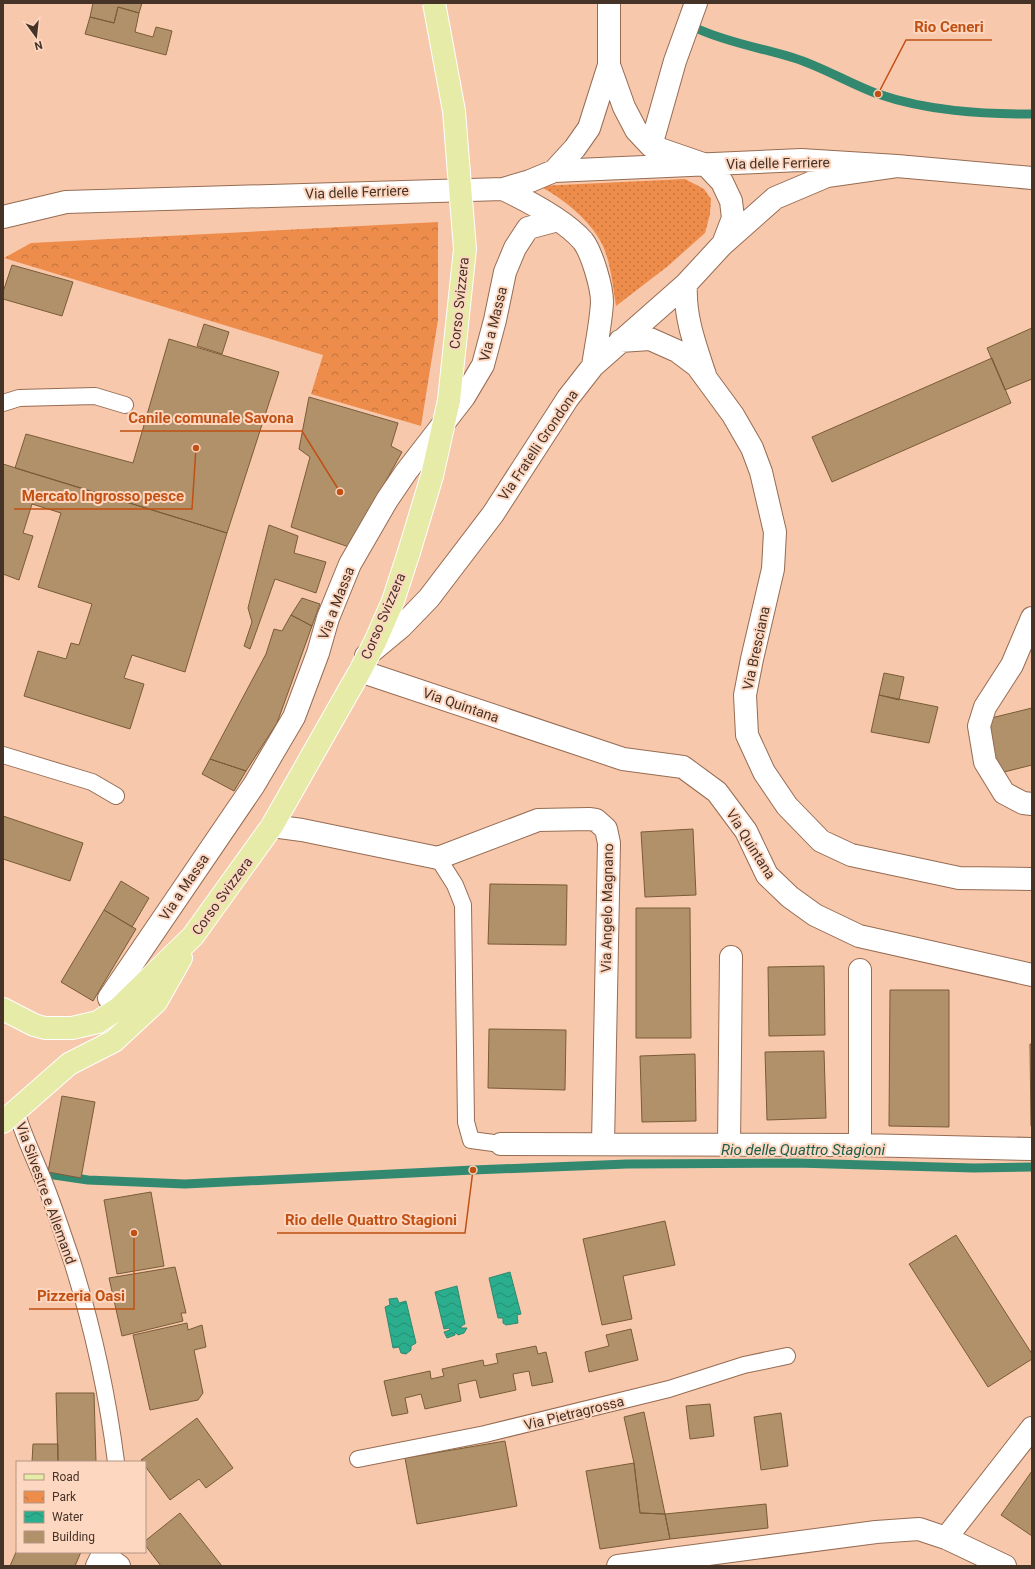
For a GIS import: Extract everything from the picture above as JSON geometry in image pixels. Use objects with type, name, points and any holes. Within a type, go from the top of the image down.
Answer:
[{"type":"main road","name":"Corso Svizzera","points":[[3,1009],[34,1025],[45,1028],[72,1028],[98,1022],[119,1008],[193,936],[272,826],[375,642],[393,601],[432,476],[449,400],[465,249],[454,111],[434,3]]},
{"type":"main road","points":[[10,1117],[69,1064],[114,1041],[156,1002],[193,936]]},
{"type":"street","name":"Via delle Ferriere","points":[[609,3],[609,65],[624,107],[636,130],[651,146],[706,165]]},
{"type":"street","points":[[651,146],[675,61],[696,3]]},
{"type":"street","points":[[554,171],[575,148],[590,128],[609,65]]},
{"type":"street","name":"Via delle Ferriere","points":[[5,216],[66,202],[504,189],[530,181],[554,171],[802,160],[897,166]]},
{"type":"street","name":"Via Fratelli Grondona","points":[[706,165],[722,182],[731,201],[733,218],[722,245]]},
{"type":"street","name":"Via Fratelli Grondona","points":[[363,663],[429,598],[493,514],[568,398],[593,366],[686,284],[722,245],[775,198],[828,176],[897,166],[1032,178]]},
{"type":"street","points":[[504,189],[534,204],[558,220],[583,241],[600,284],[602,302],[593,366]]},
{"type":"street","name":"Via a Massa","points":[[109,998],[254,785],[294,717],[316,660],[328,618],[350,564],[387,500],[410,467],[454,410],[483,365],[496,320],[505,272],[515,248],[528,228],[558,220]]},
{"type":"street","name":"Via Bresciana","points":[[686,284],[685,300],[688,320],[705,376]]},
{"type":"street","name":"Via Bresciana","points":[[620,341],[650,339],[677,351],[697,366],[733,415],[752,448],[766,488],[775,532],[773,569],[745,695],[747,735],[764,772],[787,806],[821,841],[851,855],[959,878],[1032,879]]},
{"type":"street","points":[[1032,618],[1012,665],[985,707],[979,726],[985,762],[1004,793],[1023,803],[1032,804]]},
{"type":"street","name":"Via Quintana","points":[[363,663],[623,759],[683,767],[717,792],[746,831],[767,875],[790,897],[815,915],[859,936],[1032,976]]},
{"type":"street","name":"Via Angelo Magnano","points":[[438,858],[538,820],[589,819],[596,820],[606,829],[609,842],[603,1144]]},
{"type":"street","points":[[272,826],[302,830],[438,858]]},
{"type":"street","points":[[729,1145],[731,957]]},
{"type":"street","points":[[860,970],[860,1145]]},
{"type":"street","points":[[501,1144],[860,1145],[1032,1149]]},
{"type":"street","points":[[946,1538],[1032,1428]]},
{"type":"street","points":[[618,1566],[876,1532],[919,1529],[946,1538],[1005,1566]]},
{"type":"lane","points":[[3,403],[19,398],[95,396],[125,405]]},
{"type":"lane","points":[[3,755],[92,782],[116,796]]},
{"type":"lane","points":[[438,858],[455,885],[463,905],[466,1122],[471,1140],[501,1144]]},
{"type":"lane","name":"Via Silvestre e Allemand","points":[[10,1117],[23,1135],[46,1186],[90,1321],[103,1376],[116,1461]]},
{"type":"lane","name":"Via Pietragrossa","points":[[358,1459],[485,1434],[670,1389],[744,1365],[787,1356]]},
{"type":"green space","points":[[685,179],[704,189],[711,199],[710,214],[705,233],[668,266],[616,306],[608,260],[598,237],[592,228],[567,204],[539,186]]},
{"type":"green space","points":[[438,222],[438,320],[421,426],[311,394],[323,355],[4,258],[31,243]]},
{"type":"water","points":[[510,1272],[521,1314],[517,1315],[518,1323],[506,1325],[503,1323],[503,1318],[498,1318],[489,1278]]},
{"type":"water","points":[[457,1286],[465,1324],[461,1326],[461,1328],[467,1328],[464,1333],[458,1335],[455,1332],[455,1335],[447,1338],[444,1332],[450,1330],[449,1328],[444,1329],[435,1292]]},
{"type":"water","points":[[397,1298],[399,1303],[406,1301],[416,1343],[411,1346],[411,1350],[406,1354],[401,1353],[399,1347],[393,1348],[385,1307],[390,1305],[389,1299]]},
{"type":"building","points":[[93,3],[142,3],[139,13],[118,7],[114,23],[90,17]]},
{"type":"building","points":[[118,7],[139,13],[135,32],[153,37],[156,27],[172,31],[166,55],[85,34],[90,17],[114,23]]},
{"type":"building","points":[[12,265],[73,282],[62,316],[3,299],[3,292]]},
{"type":"building","points":[[204,324],[229,332],[222,354],[197,346]]},
{"type":"building","points":[[1032,328],[1032,379],[1005,390],[987,348]]},
{"type":"building","points":[[169,339],[279,372],[227,533],[15,468],[26,434],[133,463]]},
{"type":"building","points":[[992,358],[1011,403],[832,482],[812,437]]},
{"type":"building","points":[[309,397],[398,423],[391,446],[402,452],[349,547],[291,527],[310,457],[299,449]]},
{"type":"building","points":[[3,464],[227,533],[185,672],[132,655],[124,678],[144,684],[130,729],[24,696],[38,651],[66,659],[71,643],[79,645],[92,604],[38,587],[61,513],[32,504],[23,533],[33,536],[19,580],[3,574]]},
{"type":"building","points":[[269,525],[298,536],[294,553],[326,562],[316,593],[275,579],[250,649],[244,646],[252,622],[248,608]]},
{"type":"building","points":[[302,598],[320,604],[312,626],[291,615]]},
{"type":"building","points":[[291,615],[312,626],[277,723],[246,771],[210,759],[266,654],[274,629],[282,631]]},
{"type":"building","points":[[884,673],[904,677],[899,700],[879,695]]},
{"type":"building","points":[[879,695],[938,707],[929,743],[871,732]]},
{"type":"building","points":[[1032,708],[1032,765],[996,774],[983,720]]},
{"type":"building","points":[[210,759],[246,771],[234,791],[202,774]]},
{"type":"building","points":[[3,816],[83,843],[70,881],[3,859]]},
{"type":"building","points":[[693,829],[696,895],[645,897],[641,832]]},
{"type":"building","points":[[121,881],[149,898],[132,927],[104,910]]},
{"type":"building","points":[[490,884],[567,885],[566,945],[488,944]]},
{"type":"building","points":[[636,908],[690,908],[691,1038],[636,1038]]},
{"type":"building","points":[[104,910],[136,929],[93,1001],[61,982]]},
{"type":"building","points":[[824,966],[825,1035],[769,1036],[768,967]]},
{"type":"building","points":[[890,990],[949,990],[949,1127],[889,1126]]},
{"type":"building","points":[[489,1029],[566,1030],[565,1090],[488,1088]]},
{"type":"building","points":[[1030,1044],[1032,1044],[1032,1126],[1031,1126]]},
{"type":"building","points":[[824,1051],[826,1118],[767,1120],[765,1052]]},
{"type":"building","points":[[695,1054],[696,1121],[642,1122],[640,1056]]},
{"type":"building","points":[[62,1096],[95,1102],[81,1178],[48,1172]]},
{"type":"building","points":[[151,1192],[164,1266],[117,1274],[104,1200]]},
{"type":"building","points":[[665,1221],[675,1265],[623,1276],[632,1319],[602,1325],[583,1239]]},
{"type":"building","points":[[956,1235],[1032,1354],[1032,1359],[988,1387],[909,1264]]},
{"type":"building","points":[[175,1267],[186,1313],[181,1313],[183,1321],[122,1336],[109,1278]]},
{"type":"building","points":[[187,1323],[188,1330],[202,1325],[206,1347],[194,1350],[203,1393],[198,1400],[150,1410],[133,1335]]},
{"type":"building","points":[[631,1329],[638,1360],[589,1372],[585,1352],[609,1346],[606,1335]]},
{"type":"building","points":[[536,1346],[538,1354],[546,1352],[553,1382],[532,1386],[529,1371],[513,1374],[516,1390],[480,1398],[476,1380],[458,1384],[461,1401],[425,1409],[421,1394],[405,1398],[408,1413],[392,1416],[384,1381],[430,1371],[431,1379],[444,1376],[442,1369],[483,1360],[484,1366],[498,1363],[496,1354]]},
{"type":"building","points":[[56,1393],[94,1393],[96,1461],[58,1461]]},
{"type":"building","points":[[710,1404],[714,1436],[690,1439],[686,1406]]},
{"type":"building","points":[[644,1412],[665,1514],[640,1513],[634,1463],[624,1417]]},
{"type":"building","points":[[781,1413],[788,1466],[761,1470],[754,1417]]},
{"type":"building","points":[[197,1418],[233,1468],[206,1488],[199,1479],[170,1500],[146,1467],[146,1461],[141,1460]]},
{"type":"building","points":[[505,1441],[517,1506],[417,1524],[405,1458]]},
{"type":"building","points":[[33,1444],[58,1444],[58,1461],[32,1461]]},
{"type":"building","points":[[634,1463],[640,1513],[665,1514],[670,1539],[600,1549],[586,1471]]},
{"type":"building","points":[[1032,1471],[1032,1536],[1001,1515]]},
{"type":"building","points":[[766,1504],[768,1528],[670,1539],[665,1514]]},
{"type":"building","points":[[180,1513],[222,1566],[161,1566],[146,1546],[146,1540]]},
{"type":"building","points":[[16,1552],[81,1553],[75,1566],[10,1566]]},
{"type":"waterway","points":[[698,29],[722,38],[782,54],[805,62],[868,90],[897,100],[935,108],[954,110],[1032,114]]},
{"type":"waterway","name":"Rio delle Quattro Stagioni","points":[[47,1174],[88,1180],[185,1184],[627,1164],[796,1163],[974,1168],[1032,1167]]},
{"type":"place","name":"Rio Ceneri","points":[[878,94]]},
{"type":"place","name":"Mercato Ingrosso pesce","points":[[196,448]]},
{"type":"place","name":"Canile comunale Savona","points":[[340,492]]},
{"type":"place","name":"Rio delle Quattro Stagioni","points":[[473,1170]]},
{"type":"place","name":"Pizzeria Oasi","points":[[134,1233]]}]
